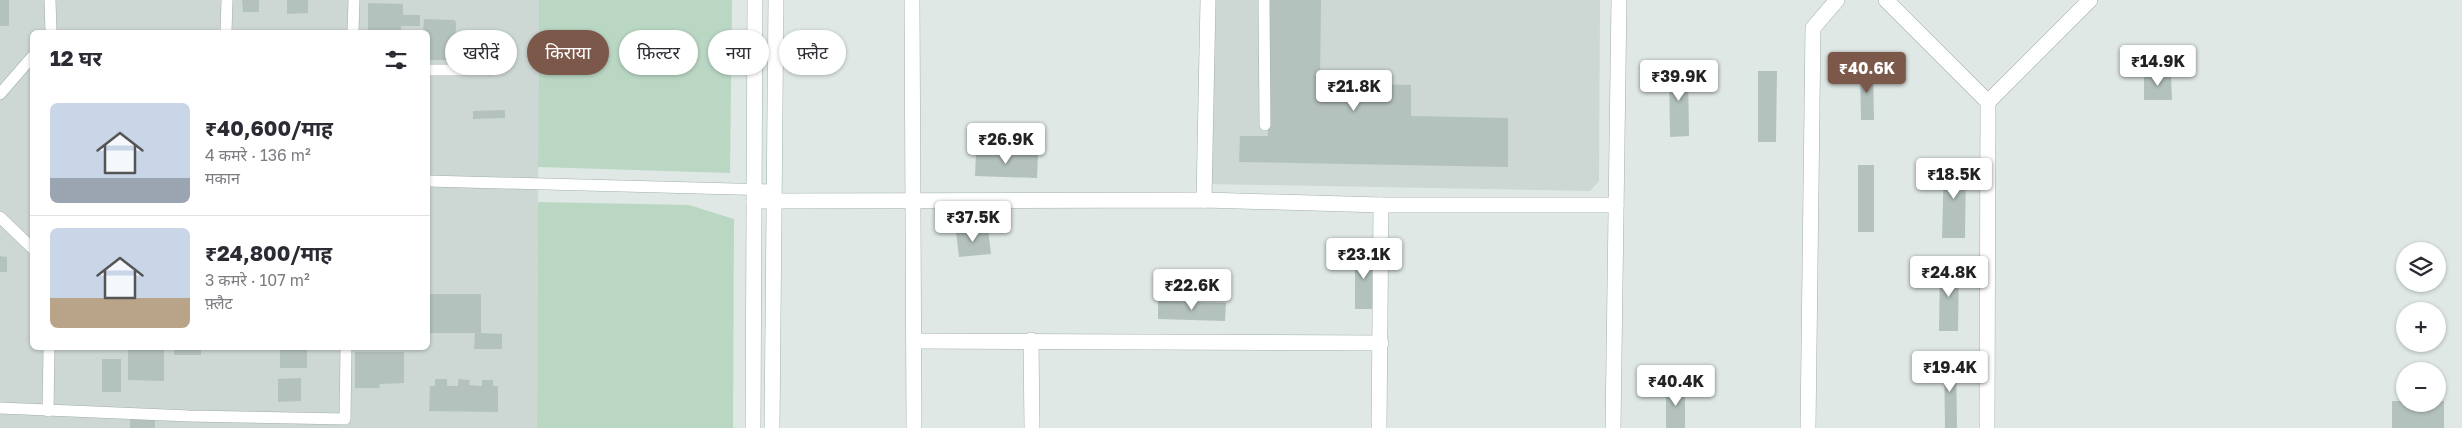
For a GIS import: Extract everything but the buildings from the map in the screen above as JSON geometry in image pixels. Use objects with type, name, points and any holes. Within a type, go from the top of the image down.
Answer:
[{"type":"street","points":[[753,428],[755,0]]},
{"type":"street","points":[[772,428],[776,0]]},
{"type":"street","points":[[912,0],[914,428]]},
{"type":"street","points":[[1204,200],[1208,0]]},
{"type":"street","points":[[1613,428],[1619,0]]},
{"type":"street","points":[[1808,428],[1813,28],[1837,0]]},
{"type":"street","points":[[1886,0],[1988,102]]},
{"type":"street","points":[[1987,428],[1988,102],[2090,0]]},
{"type":"street","points":[[754,195],[913,202],[1204,200],[1381,205],[1616,205]]},
{"type":"street","points":[[1380,428],[1381,205]]},
{"type":"street","points":[[1031,340],[1032,428]]},
{"type":"street","points":[[915,341],[1381,343]]},
{"type":"lane","points":[[50,0],[51,30]]},
{"type":"lane","points":[[226,30],[227,0]]},
{"type":"lane","points":[[353,30],[354,0]]},
{"type":"lane","points":[[1264,0],[1264,125]]},
{"type":"lane","points":[[0,94],[30,60]]},
{"type":"lane","points":[[430,70],[445,70]]},
{"type":"lane","points":[[430,181],[754,195]]},
{"type":"lane","points":[[0,218],[30,246]]},
{"type":"lane","points":[[48,411],[49,350]]},
{"type":"lane","points":[[0,408],[344,419],[346,350]]},
{"type":"shaded area","points":[[0,0],[539,0],[539,30],[527,30],[527,75],[539,75],[537,428],[0,428]]},
{"type":"shaded area","points":[[1212,0],[1600,0],[1599,181],[1590,191],[1209,184]]},
{"type":"green space","points":[[539,0],[732,0],[732,30],[708,30],[708,75],[731,75],[730,173],[538,167],[539,75],[609,75],[609,30],[539,30]]},
{"type":"green space","points":[[538,202],[689,205],[734,219],[733,428],[537,428]]}]
